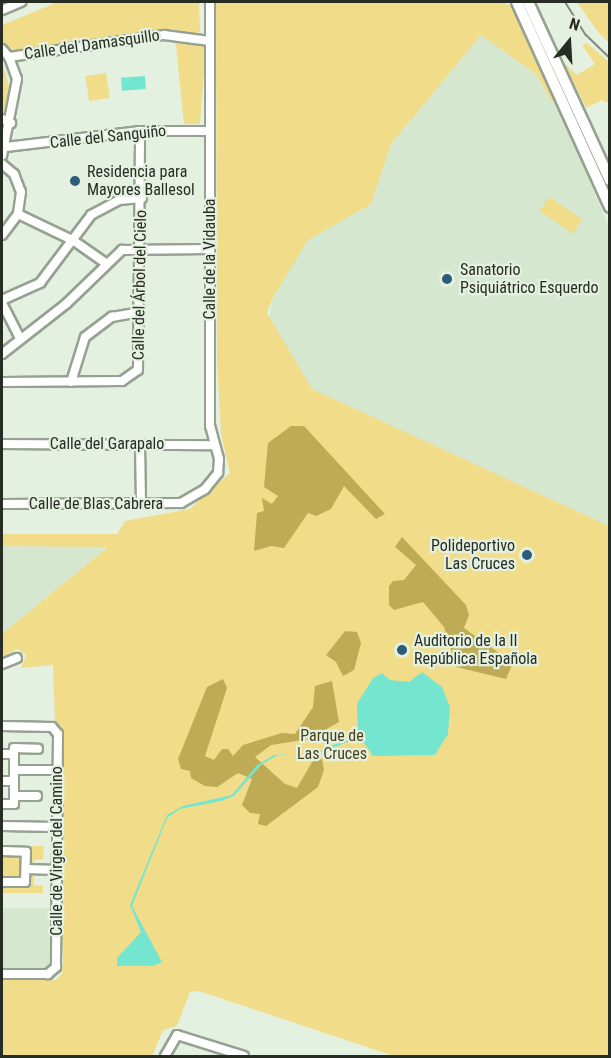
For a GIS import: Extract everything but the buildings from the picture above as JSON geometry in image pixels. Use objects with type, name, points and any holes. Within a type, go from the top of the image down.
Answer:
[{"type":"main road","points":[[517,2],[609,207]]},
{"type":"main road","points":[[528,2],[609,180]]},
{"type":"street","points":[[2,10],[21,2]]},
{"type":"street","name":"Calle de la Vidauba","points":[[189,501],[218,473],[219,459],[213,445],[210,426],[210,2]]},
{"type":"street","name":"Calle del Damasquillo","points":[[9,57],[164,35],[210,41]]},
{"type":"street","points":[[2,48],[9,57],[17,80],[11,123],[2,156]]},
{"type":"street","points":[[2,119],[11,123]]},
{"type":"street","name":"Calle del Sanguiño","points":[[6,147],[140,131],[210,131]]},
{"type":"street","name":"Calle del Árbol del Cielo","points":[[2,382],[122,381],[135,374],[140,362],[142,198],[140,131]]},
{"type":"street","points":[[2,164],[14,174],[21,192],[18,214],[2,235]]},
{"type":"street","points":[[20,338],[2,302],[40,283],[74,241],[91,215],[119,200],[142,198]]},
{"type":"street","points":[[18,214],[74,241],[107,264]]},
{"type":"street","points":[[2,354],[66,304],[122,250],[210,249]]},
{"type":"street","points":[[71,382],[85,337],[112,317],[140,312]]},
{"type":"street","name":"Calle del Garapalo","points":[[2,444],[213,445]]},
{"type":"street","points":[[140,444],[141,504]]},
{"type":"street","name":"Calle de Blas Cabrera","points":[[2,504],[141,504],[189,501]]},
{"type":"street","points":[[2,664],[17,658]]},
{"type":"street","name":"Calle de Virgen del Camino","points":[[2,726],[52,727],[58,731],[56,967],[48,974],[2,974]]},
{"type":"street","points":[[2,804],[14,804],[14,748],[38,748]]},
{"type":"street","points":[[2,754],[14,754]]},
{"type":"street","points":[[14,770],[57,770]]},
{"type":"street","points":[[2,781],[14,781]]},
{"type":"street","points":[[14,796],[37,796]]},
{"type":"street","points":[[2,826],[56,827]]},
{"type":"street","points":[[2,851],[26,852],[26,882],[2,882]]},
{"type":"street","points":[[26,869],[57,870]]},
{"type":"street","points":[[165,1056],[177,1035],[243,1056]]},
{"type":"shaded area","name":"Sanatorio Psiquiátrico Esquerdo","points":[[481,35],[537,75],[551,101],[556,100],[609,228],[609,526],[311,389],[269,320],[272,299],[308,239],[371,204],[391,144]]},
{"type":"shaded area","points":[[291,426],[304,426],[385,514],[376,519],[344,486],[331,509],[316,516],[308,513],[284,548],[271,546],[254,551],[257,513],[264,511],[262,498],[272,504],[278,496],[264,487],[268,443]]},
{"type":"shaded area","points":[[402,537],[466,605],[469,615],[464,628],[513,663],[506,679],[456,667],[444,627],[423,602],[394,610],[389,605],[389,586],[393,581],[404,580],[416,565],[395,547]]},
{"type":"shaded area","points":[[2,546],[109,546],[2,634]]},
{"type":"shaded area","points":[[345,631],[357,632],[361,643],[354,670],[343,676],[336,662],[326,655]]},
{"type":"shaded area","points":[[223,679],[227,688],[205,756],[214,760],[222,749],[228,749],[233,756],[243,745],[282,733],[295,734],[313,707],[315,686],[332,681],[339,722],[309,739],[271,745],[255,757],[285,784],[297,788],[312,762],[322,759],[324,770],[318,787],[266,826],[258,824],[260,814],[250,813],[242,805],[252,779],[238,773],[217,787],[205,786],[191,778],[190,771],[181,769],[178,759],[207,687]]},
{"type":"shaded area","points":[[2,908],[52,908],[52,968],[2,968]]},
{"type":"green space","points":[[58,2],[199,2],[200,31],[196,34],[169,29],[16,52],[2,41],[2,25]]},
{"type":"green space","name":"Parque de Las Cruces","points":[[216,2],[502,2],[513,7],[556,100],[551,101],[537,75],[481,35],[391,144],[371,204],[308,240],[272,299],[267,313],[312,389],[609,526],[609,1056],[394,1056],[199,991],[190,992],[177,1026],[163,1030],[152,1056],[2,1056],[2,979],[56,980],[62,974],[63,959],[53,665],[21,668],[26,655],[18,649],[2,657],[2,634],[108,547],[2,546],[2,518],[3,534],[117,534],[125,521],[190,509],[230,473],[221,434],[217,360]]},
{"type":"green space","points":[[577,2],[609,2],[609,43],[598,32]]},
{"type":"green space","points":[[175,36],[206,42],[200,124],[184,124]]},
{"type":"green space","points":[[587,43],[609,62],[610,104],[602,100],[586,108],[564,63],[577,75],[595,64],[582,45]]},
{"type":"green space","points":[[2,61],[9,87],[8,112],[2,110]]},
{"type":"green space","points":[[106,73],[110,98],[89,101],[85,76]]},
{"type":"green space","points":[[549,197],[582,219],[573,233],[539,211]]},
{"type":"green space","points":[[2,846],[44,846],[43,859],[34,860],[34,885],[43,886],[43,893],[2,893]]},
{"type":"water","points":[[145,76],[146,89],[122,91],[121,78]]},
{"type":"water","points":[[422,672],[442,687],[450,707],[448,734],[435,755],[373,756],[360,737],[318,754],[289,754],[318,752],[358,734],[357,704],[373,678],[382,673],[390,680],[409,682]]},
{"type":"water","points":[[274,755],[279,755],[262,764],[234,796],[221,801],[180,809],[167,818],[132,906],[162,962],[153,966],[117,966],[117,958],[141,932],[130,905],[167,815],[183,806],[232,795],[257,765]]},
{"type":"railway","points":[[565,2],[586,35],[610,58]]},
{"type":"place","name":"Residencia para Mayores Ballesol","points":[[75,181]]},
{"type":"place","name":"Sanatorio Psiquiátrico Esquerdo","points":[[447,279]]},
{"type":"place","name":"Polideportivo Las Cruces","points":[[527,555]]},
{"type":"place","name":"Auditorio de la II República Española","points":[[402,650]]}]
